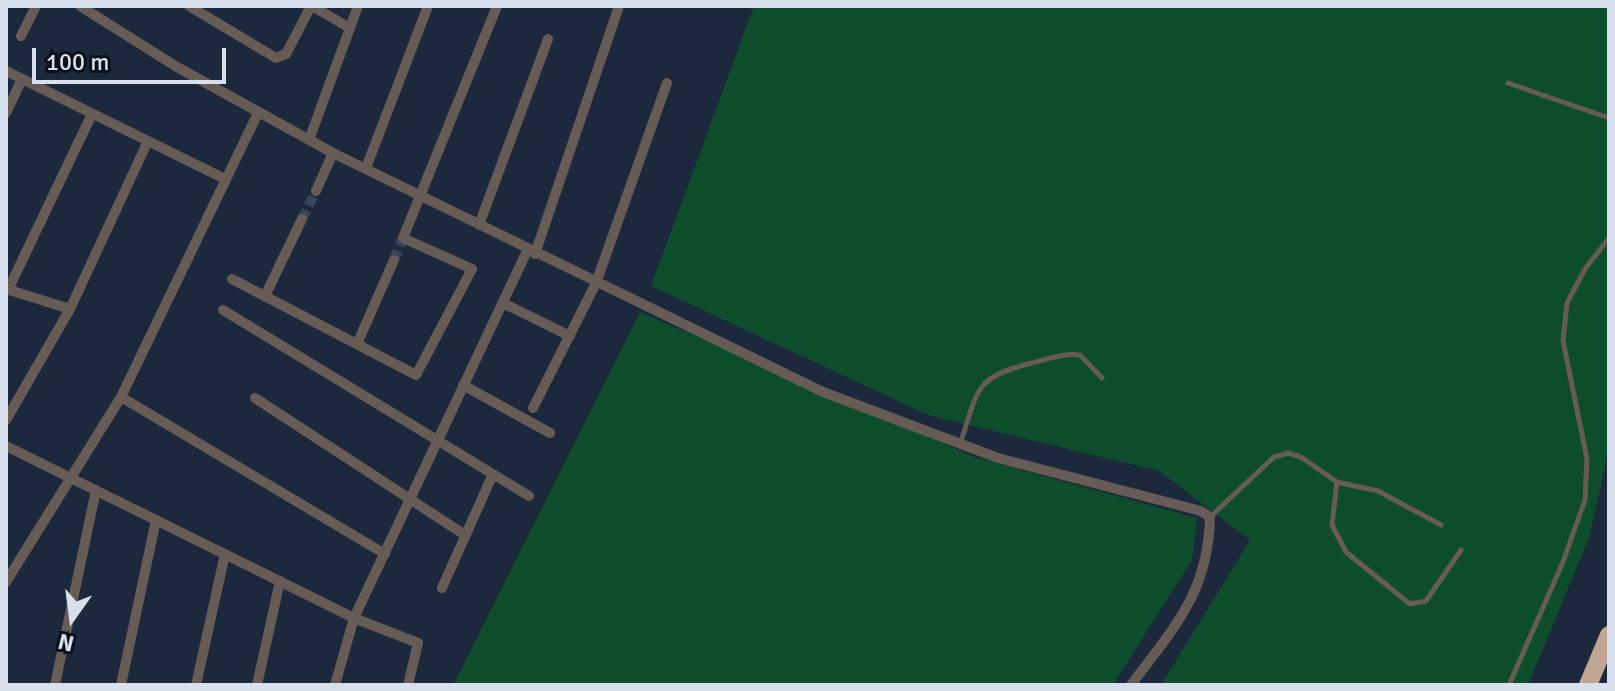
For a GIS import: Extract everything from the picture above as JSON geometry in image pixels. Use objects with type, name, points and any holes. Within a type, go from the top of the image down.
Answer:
[{"type":"highway","points":[[1588,685],[1609,635]]},
{"type":"street","points":[[21,36],[36,6]]},
{"type":"street","points":[[80,6],[258,113],[333,153],[823,392],[998,458],[1201,511],[1210,517],[1207,558],[1198,588],[1131,685]]},
{"type":"street","points":[[189,6],[276,58],[286,54],[312,6],[350,28]]},
{"type":"street","points":[[309,140],[358,6]]},
{"type":"street","points":[[366,168],[428,6]]},
{"type":"street","points":[[232,279],[416,375],[472,269],[403,238],[497,6]]},
{"type":"street","points":[[335,685],[354,618],[463,385],[531,252],[619,6]]},
{"type":"street","points":[[479,225],[548,39]]},
{"type":"street","points":[[6,71],[225,179]]},
{"type":"street","points":[[6,113],[22,79]]},
{"type":"street","points":[[533,408],[596,283],[667,83]]},
{"type":"street","points":[[6,582],[121,397],[258,113]]},
{"type":"street","points":[[70,309],[7,289],[92,114]]},
{"type":"street","points":[[6,420],[70,309],[148,141]]},
{"type":"street","points":[[316,191],[333,153]]},
{"type":"street","points":[[265,296],[302,219]]},
{"type":"street","points":[[357,344],[394,260]]},
{"type":"street","points":[[503,303],[570,336]]},
{"type":"street","points":[[223,310],[529,496]]},
{"type":"street","points":[[463,385],[550,433]]},
{"type":"street","points":[[121,397],[385,554]]},
{"type":"street","points":[[255,398],[465,535]]},
{"type":"street","points":[[6,446],[354,618],[418,643],[408,685]]},
{"type":"street","points":[[442,588],[493,474]]},
{"type":"street","points":[[55,685],[96,490]]},
{"type":"street","points":[[121,685],[156,520]]},
{"type":"street","points":[[196,685],[225,554]]},
{"type":"street","points":[[257,685],[280,581]]},
{"type":"lane","points":[[1508,83],[1609,118]]},
{"type":"lane","points":[[1509,685],[1585,500],[1587,459],[1563,341],[1567,303],[1585,269],[1609,238]]},
{"type":"lane","points":[[960,444],[979,389],[998,372],[1068,354],[1080,355],[1091,362],[1102,378]]},
{"type":"lane","points":[[1210,517],[1274,457],[1288,453],[1301,457],[1337,482],[1378,491],[1441,525]]},
{"type":"lane","points":[[1337,482],[1332,525],[1346,552],[1410,604],[1426,601],[1461,550]]},
{"type":"green space","points":[[754,6],[1609,6],[1609,449],[1589,538],[1528,685],[1161,685],[1250,540],[1159,471],[928,415],[651,286]]},
{"type":"green space","points":[[640,312],[974,457],[1197,518],[1192,560],[1113,685],[453,685]]},
{"type":"tunnel","points":[[302,219],[316,191]]},
{"type":"tunnel","points":[[394,260],[403,238]]}]
